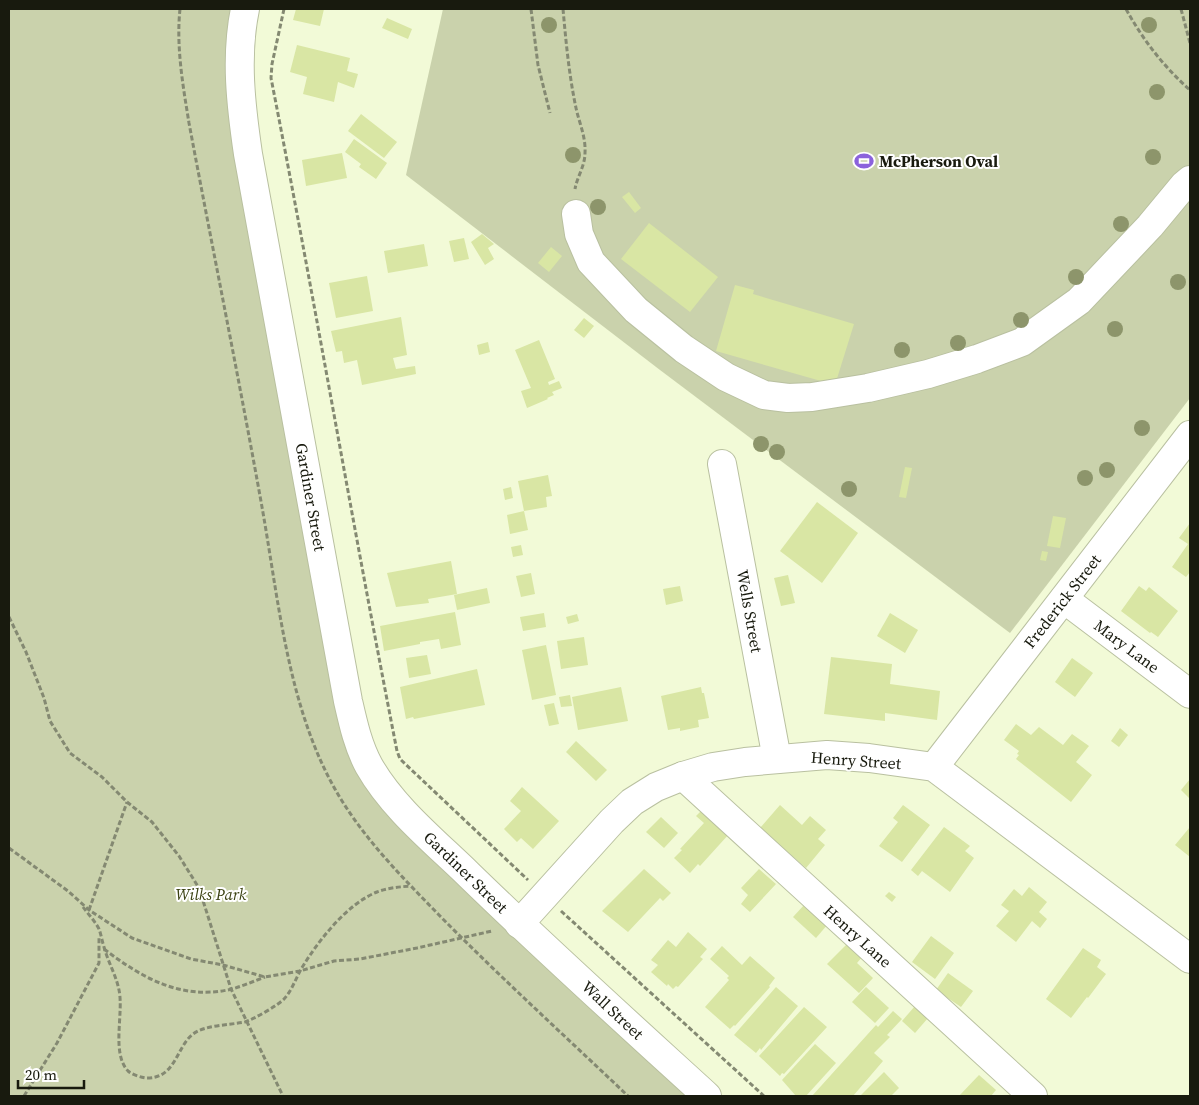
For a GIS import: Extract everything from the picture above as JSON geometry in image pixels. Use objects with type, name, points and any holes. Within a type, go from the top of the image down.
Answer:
[{"type":"street","name":"Gardiner Street","points":[[245,9],[240,58],[241,101],[248,154],[348,701],[356,734],[368,765],[388,793],[412,820],[519,924]]},
{"type":"street","points":[[576,214],[579,234],[591,262],[636,310],[684,349],[726,377],[764,395],[788,398],[812,397],[868,388],[928,374],[977,359],[1022,342],[1079,300],[1150,226],[1190,180]]},
{"type":"street","name":"Frederick Street","points":[[934,767],[1188,441]]},
{"type":"street","name":"Wells Street","points":[[722,464],[777,759]]},
{"type":"street","name":"Mary Lane","points":[[1064,599],[1190,694]]},
{"type":"street","name":"Henry Street","points":[[519,924],[632,802],[656,787],[683,776],[714,767],[827,755],[869,758],[934,767],[1190,960]]},
{"type":"street","name":"Henry Lane","points":[[683,776],[1033,1096]]},
{"type":"street","name":"Wall Street","points":[[519,924],[707,1096]]},
{"type":"path","points":[[284,9],[272,64],[271,78],[305,252],[370,611],[400,759],[544,896],[764,1096]]},
{"type":"path","points":[[530,9],[538,65],[550,113]]},
{"type":"path","points":[[563,9],[568,63],[576,109],[584,136],[585,152],[574,195],[576,214]]},
{"type":"path","points":[[1126,9],[1148,44],[1176,78],[1190,90]]},
{"type":"path","points":[[1181,9],[1190,42]]},
{"type":"path","points":[[9,617],[26,652],[44,698],[50,721],[70,753],[102,777],[152,822],[179,856],[199,888],[231,989],[283,1096]]},
{"type":"path","points":[[128,802],[88,910],[99,930],[120,992],[120,1057],[129,1071],[139,1077],[152,1078],[164,1074],[192,1035],[200,1031],[247,1021],[274,1007],[294,986],[300,971],[319,941],[342,917],[366,898],[384,890],[411,886]]},
{"type":"path","points":[[9,848],[68,891],[88,910],[132,938],[192,959],[223,965],[264,977]]},
{"type":"path","points":[[24,1096],[57,1044],[99,963],[99,930],[79,902]]},
{"type":"path","points":[[104,948],[130,968],[168,987],[200,992],[231,989],[264,977],[300,971],[334,961],[360,959],[453,941],[519,924]]},
{"type":"green space","name":"Wilks Park","points":[[9,9],[245,9],[240,59],[368,765],[707,1096],[9,1096]]},
{"type":"green space","name":"McPherson Oval","points":[[443,9],[1190,9],[1190,398],[1010,633],[660,370],[406,175]]},
{"type":"building","points":[[296,9],[324,9],[320,26],[293,20]]},
{"type":"building","points":[[387,18],[412,29],[408,39],[382,28]]},
{"type":"building","points":[[297,45],[350,58],[347,71],[358,74],[354,88],[338,82],[334,102],[303,94],[307,77],[290,72]]},
{"type":"building","points":[[361,114],[397,142],[384,158],[348,131]]},
{"type":"building","points":[[354,139],[387,163],[376,179],[359,167],[361,164],[345,152]]},
{"type":"building","points":[[342,153],[347,178],[306,186],[302,160]]},
{"type":"building","points":[[629,192],[641,208],[635,213],[622,197]]},
{"type":"building","points":[[649,223],[718,277],[690,312],[621,259]]},
{"type":"building","points":[[482,234],[494,244],[488,248],[494,259],[485,265],[471,242]]},
{"type":"building","points":[[464,238],[469,259],[454,262],[449,241]]},
{"type":"building","points":[[424,244],[428,266],[388,273],[384,251]]},
{"type":"building","points":[[551,247],[562,256],[549,272],[538,263]]},
{"type":"building","points":[[367,276],[373,311],[336,318],[329,283]]},
{"type":"building","points":[[735,285],[754,290],[753,294],[854,324],[835,385],[716,351]]},
{"type":"building","points":[[401,317],[407,355],[393,358],[396,369],[415,366],[416,374],[362,385],[357,360],[344,363],[342,351],[336,352],[331,331]]},
{"type":"building","points":[[584,318],[594,326],[584,338],[574,330]]},
{"type":"building","points":[[539,340],[555,379],[548,382],[549,385],[559,381],[562,388],[552,392],[554,395],[548,399],[527,408],[521,391],[531,388],[515,350]]},
{"type":"building","points":[[488,342],[490,352],[479,355],[477,345]]},
{"type":"building","points":[[905,467],[912,468],[906,498],[899,497]]},
{"type":"building","points":[[548,475],[552,496],[546,497],[547,507],[524,511],[518,481]]},
{"type":"building","points":[[511,487],[513,498],[505,500],[503,489]]},
{"type":"building","points":[[817,502],[858,533],[822,583],[780,551]]},
{"type":"building","points":[[524,511],[528,530],[510,534],[507,515]]},
{"type":"building","points":[[1053,516],[1066,518],[1060,548],[1047,546]]},
{"type":"building","points":[[1190,523],[1190,572],[1186,577],[1172,567],[1188,544],[1179,538]]},
{"type":"building","points":[[521,545],[523,555],[513,557],[511,547]]},
{"type":"building","points":[[1042,551],[1048,552],[1046,561],[1040,560]]},
{"type":"building","points":[[451,561],[457,594],[428,599],[429,603],[396,607],[387,573]]},
{"type":"building","points":[[531,573],[535,594],[521,597],[516,576]]},
{"type":"building","points":[[788,575],[795,603],[781,606],[774,578]]},
{"type":"building","points":[[680,586],[683,601],[666,605],[663,589]]},
{"type":"building","points":[[1139,586],[1146,591],[1149,587],[1178,611],[1158,637],[1121,611]]},
{"type":"building","points":[[487,588],[490,603],[457,610],[454,595]]},
{"type":"building","points":[[455,612],[461,645],[441,649],[439,639],[384,651],[380,626]]},
{"type":"building","points":[[544,613],[546,627],[523,631],[520,617]]},
{"type":"building","points":[[890,613],[918,630],[905,653],[877,636]]},
{"type":"building","points":[[577,614],[579,621],[568,624],[566,617]]},
{"type":"building","points":[[584,637],[588,665],[561,669],[557,641]]},
{"type":"building","points":[[546,645],[556,695],[532,700],[522,650]]},
{"type":"building","points":[[427,655],[431,674],[409,678],[406,658]]},
{"type":"building","points":[[831,657],[892,664],[890,684],[940,691],[937,720],[885,713],[885,721],[824,714]]},
{"type":"building","points":[[1072,658],[1093,673],[1075,697],[1055,682]]},
{"type":"building","points":[[477,669],[485,705],[406,719],[400,687]]},
{"type":"building","points":[[621,687],[628,721],[578,730],[572,697]]},
{"type":"building","points":[[701,687],[709,718],[698,720],[699,727],[680,731],[680,728],[668,730],[661,696]]},
{"type":"building","points":[[570,695],[572,706],[561,707],[559,697]]},
{"type":"building","points":[[554,703],[559,724],[549,726],[544,705]]},
{"type":"building","points":[[1016,724],[1031,735],[1039,727],[1063,745],[1072,734],[1089,746],[1076,762],[1092,775],[1071,802],[1016,759],[1019,751],[1004,740]]},
{"type":"building","points":[[1120,728],[1128,735],[1119,747],[1111,741]]},
{"type":"building","points":[[576,741],[607,770],[596,781],[566,752]]},
{"type":"building","points":[[1190,779],[1190,799],[1181,790]]},
{"type":"building","points":[[522,787],[559,821],[533,849],[521,838],[517,842],[504,829],[521,811],[510,801]]},
{"type":"building","points":[[780,805],[802,825],[810,816],[826,830],[818,839],[825,845],[806,868],[760,828]]},
{"type":"building","points":[[903,805],[930,825],[902,862],[879,846],[898,822],[893,818]]},
{"type":"building","points":[[702,810],[729,834],[700,866],[698,864],[690,873],[674,858],[704,823],[696,816]]},
{"type":"building","points":[[661,817],[678,833],[664,848],[646,832]]},
{"type":"building","points":[[944,827],[970,846],[965,851],[974,858],[950,892],[922,871],[918,876],[911,870]]},
{"type":"building","points":[[1190,827],[1190,857],[1175,845]]},
{"type":"building","points":[[644,869],[671,893],[663,901],[660,898],[628,932],[602,911]]},
{"type":"building","points":[[759,869],[776,884],[750,912],[741,904],[748,895],[741,888]]},
{"type":"building","points":[[1029,887],[1047,902],[1039,912],[1047,919],[1040,928],[1032,921],[1016,942],[996,926],[1009,911],[1001,905],[1014,889],[1022,896]]},
{"type":"building","points":[[889,892],[896,897],[892,902],[885,896]]},
{"type":"building","points":[[805,904],[828,924],[816,938],[793,917]]},
{"type":"building","points":[[688,932],[707,949],[700,957],[703,959],[678,987],[676,986],[673,989],[651,972],[658,965],[651,960],[668,940],[676,947]]},
{"type":"building","points":[[931,936],[954,953],[935,979],[912,962]]},
{"type":"building","points":[[848,943],[863,956],[857,963],[873,978],[859,993],[827,964]]},
{"type":"building","points":[[722,946],[742,965],[750,956],[775,978],[770,987],[735,1026],[730,1029],[705,1007],[729,980],[727,978],[729,976],[710,959]]},
{"type":"building","points":[[1083,948],[1101,960],[1097,967],[1106,974],[1071,1018],[1046,999]]},
{"type":"building","points":[[948,973],[973,991],[961,1007],[936,990]]},
{"type":"building","points":[[776,987],[798,1006],[761,1050],[760,1048],[756,1053],[734,1035]]},
{"type":"building","points":[[866,987],[889,1008],[875,1023],[852,1002]]},
{"type":"building","points":[[915,1006],[928,1018],[915,1033],[902,1021]]},
{"type":"building","points":[[804,1007],[827,1027],[784,1074],[782,1073],[780,1076],[759,1056]]},
{"type":"building","points":[[893,1011],[902,1019],[887,1035],[890,1037],[874,1053],[883,1061],[853,1096],[812,1096],[876,1025],[878,1027]]},
{"type":"building","points":[[815,1044],[836,1063],[806,1096],[796,1096],[782,1080]]},
{"type":"building","points":[[884,1072],[899,1088],[891,1096],[860,1096]]},
{"type":"building","points":[[979,1075],[996,1090],[991,1096],[959,1096]]},
{"type":"place","name":"McPherson Oval","points":[[864,161]]}]
